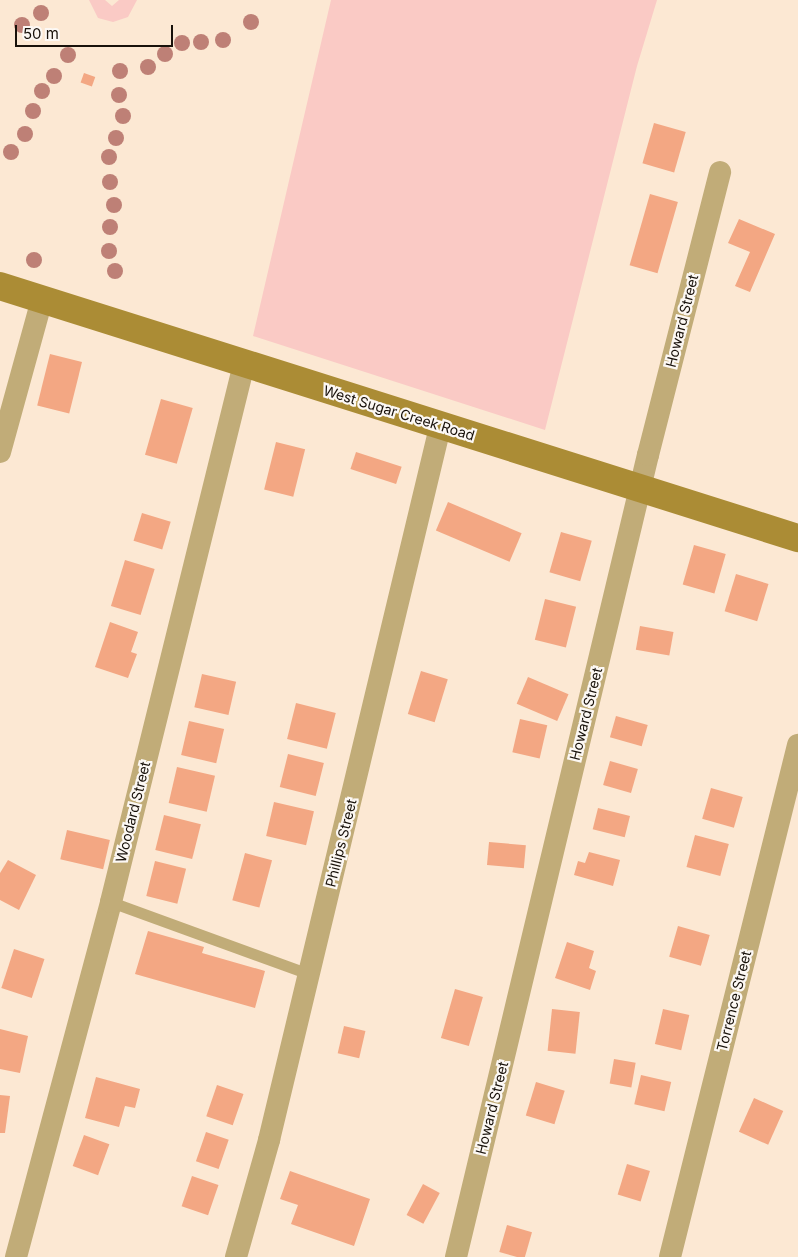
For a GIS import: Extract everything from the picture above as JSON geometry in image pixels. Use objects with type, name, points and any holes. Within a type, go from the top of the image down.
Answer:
[{"type":"main road","name":"West Sugar Creek Road","points":[[0,286],[440,427],[798,538]]},
{"type":"street","name":"Howard Street","points":[[456,1257],[641,490],[720,172]]},
{"type":"street","points":[[0,452],[42,300]]},
{"type":"street","name":"Woodard Street","points":[[16,1257],[111,902],[244,364]]},
{"type":"street","name":"Phillips Street","points":[[236,1257],[309,974],[440,427]]},
{"type":"street","name":"Torrence Street","points":[[670,1257],[798,745]]},
{"type":"lane","points":[[111,902],[309,974]]},
{"type":"shaded area","points":[[89,0],[105,0],[112,6],[119,0],[137,0],[128,17],[113,22],[98,18]]},
{"type":"shaded area","points":[[331,0],[657,0],[637,66],[545,430],[253,336]]},
{"type":"building","points":[[84,73],[95,77],[92,87],[81,82]]},
{"type":"building","points":[[654,123],[686,132],[674,172],[642,163]]},
{"type":"building","points":[[650,194],[678,202],[657,273],[630,265]]},
{"type":"building","points":[[739,219],[775,234],[750,292],[735,286],[750,252],[728,243]]},
{"type":"building","points":[[50,354],[82,362],[69,413],[37,405]]},
{"type":"building","points":[[161,399],[193,408],[177,464],[145,455]]},
{"type":"building","points":[[276,442],[305,449],[293,497],[264,490]]},
{"type":"building","points":[[356,452],[402,467],[396,484],[350,469]]},
{"type":"building","points":[[448,502],[522,533],[510,562],[436,531]]},
{"type":"building","points":[[142,513],[171,522],[162,550],[134,541]]},
{"type":"building","points":[[561,532],[592,541],[580,581],[549,572]]},
{"type":"building","points":[[694,545],[726,554],[714,594],[683,584]]},
{"type":"building","points":[[125,560],[155,569],[141,615],[111,606]]},
{"type":"building","points":[[736,574],[769,584],[757,621],[725,611]]},
{"type":"building","points":[[545,599],[576,607],[566,647],[535,640]]},
{"type":"building","points":[[110,622],[138,632],[131,652],[137,654],[128,678],[95,667]]},
{"type":"building","points":[[640,626],[673,632],[669,656],[636,650]]},
{"type":"building","points":[[421,671],[448,679],[435,722],[408,714]]},
{"type":"building","points":[[202,674],[236,682],[228,715],[194,707]]},
{"type":"building","points":[[528,677],[569,694],[557,721],[517,704]]},
{"type":"building","points":[[296,703],[336,713],[327,749],[287,739]]},
{"type":"building","points":[[616,716],[648,725],[642,746],[610,737]]},
{"type":"building","points":[[520,719],[547,725],[540,758],[512,752]]},
{"type":"building","points":[[189,721],[224,729],[216,763],[181,755]]},
{"type":"building","points":[[288,754],[324,763],[316,796],[280,787]]},
{"type":"building","points":[[610,761],[638,769],[631,793],[603,785]]},
{"type":"building","points":[[177,767],[215,776],[207,812],[169,803]]},
{"type":"building","points":[[711,788],[743,797],[734,828],[702,819]]},
{"type":"building","points":[[274,802],[314,811],[306,845],[266,836]]},
{"type":"building","points":[[598,808],[630,816],[625,837],[593,829]]},
{"type":"building","points":[[164,815],[201,824],[192,859],[155,850]]},
{"type":"building","points":[[67,830],[110,840],[103,869],[60,859]]},
{"type":"building","points":[[695,835],[729,844],[720,876],[686,867]]},
{"type":"building","points":[[489,842],[526,845],[524,868],[487,865]]},
{"type":"building","points":[[589,852],[620,860],[613,886],[574,875],[578,861],[585,863]]},
{"type":"building","points":[[245,853],[272,860],[259,908],[232,900]]},
{"type":"building","points":[[8,860],[36,875],[19,910],[0,900],[0,873]]},
{"type":"building","points":[[155,861],[186,869],[177,904],[146,896]]},
{"type":"building","points":[[678,926],[710,935],[701,966],[669,957]]},
{"type":"building","points":[[148,931],[204,947],[202,953],[265,971],[255,1008],[135,974]]},
{"type":"building","points":[[567,942],[594,951],[589,968],[596,971],[590,990],[555,978]]},
{"type":"building","points":[[14,949],[44,959],[32,998],[1,988]]},
{"type":"building","points":[[455,989],[483,997],[469,1046],[441,1038]]},
{"type":"building","points":[[552,1009],[580,1012],[575,1054],[548,1051]]},
{"type":"building","points":[[663,1009],[689,1015],[681,1050],[655,1044]]},
{"type":"building","points":[[344,1026],[365,1031],[359,1058],[338,1053]]},
{"type":"building","points":[[0,1029],[28,1036],[20,1073],[0,1069]]},
{"type":"building","points":[[614,1059],[636,1063],[631,1087],[610,1084]]},
{"type":"building","points":[[641,1075],[671,1082],[664,1111],[634,1104]]},
{"type":"building","points":[[96,1077],[140,1089],[135,1108],[125,1106],[119,1127],[85,1118]]},
{"type":"building","points":[[536,1082],[565,1091],[554,1124],[526,1115]]},
{"type":"building","points":[[217,1085],[243,1094],[233,1125],[206,1116]]},
{"type":"building","points":[[0,1095],[10,1096],[5,1133],[0,1133]]},
{"type":"building","points":[[754,1098],[783,1111],[768,1145],[739,1132]]},
{"type":"building","points":[[206,1132],[229,1140],[219,1169],[196,1161]]},
{"type":"building","points":[[84,1135],[109,1144],[98,1175],[73,1166]]},
{"type":"building","points":[[627,1164],[650,1171],[641,1202],[618,1195]]},
{"type":"building","points":[[290,1171],[370,1199],[354,1246],[291,1224],[298,1205],[280,1199]]},
{"type":"building","points":[[192,1176],[218,1185],[208,1215],[182,1206]]},
{"type":"building","points":[[423,1184],[440,1193],[423,1224],[407,1215]]},
{"type":"building","points":[[507,1225],[532,1232],[525,1257],[517,1257],[499,1252]]}]
